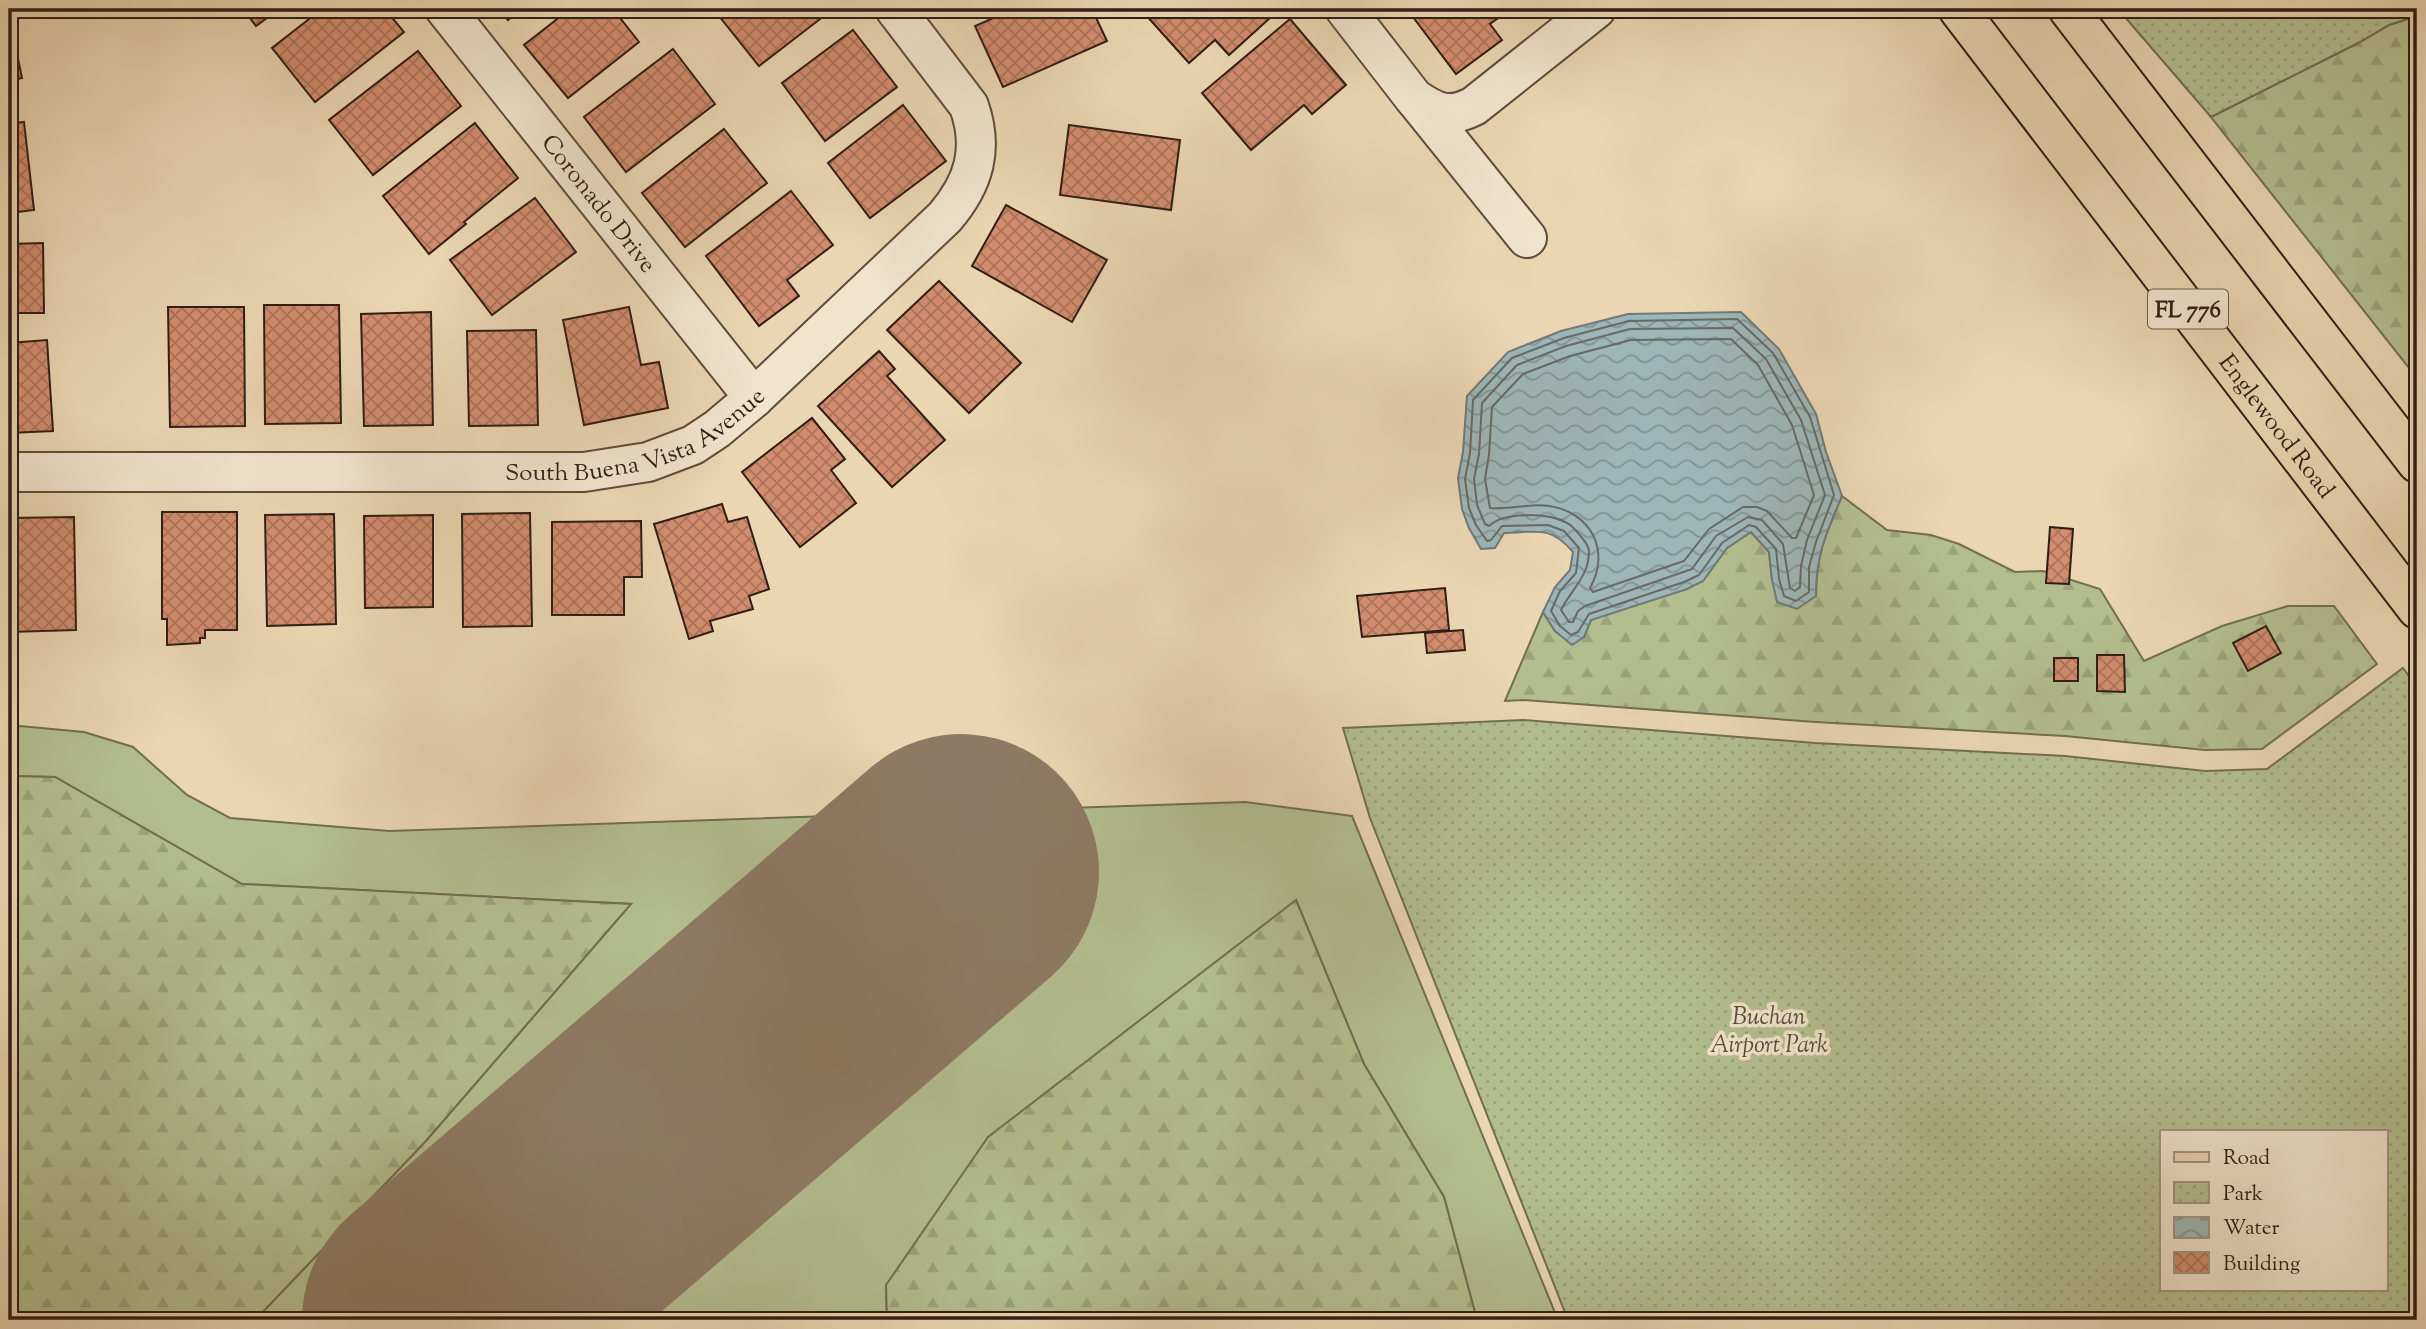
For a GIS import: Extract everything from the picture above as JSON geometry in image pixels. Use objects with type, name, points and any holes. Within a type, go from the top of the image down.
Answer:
[{"type":"main road","name":"Englewood Road","points":[[1958,9],[2417,609]]},
{"type":"main road","points":[[2068,9],[2417,463]]},
{"type":"street","name":"Coronado Drive","points":[[445,9],[754,398]]},
{"type":"street","name":"South Buena Vista Avenue","points":[[9,472],[583,472],[648,462],[693,445],[754,398],[946,217],[968,186],[975,154],[974,121],[969,106],[895,9]]},
{"type":"street","points":[[1345,9],[1428,105],[1527,238]]},
{"type":"street","points":[[1428,105],[1455,114],[1474,106],[1596,9]]},
{"type":"green space","points":[[2118,9],[2417,9],[2417,16],[2389,25],[2211,117]]},
{"type":"green space","points":[[2417,16],[2417,378],[2211,117],[2389,25]]},
{"type":"green space","points":[[1842,496],[1887,530],[1931,535],[1959,544],[2015,572],[2043,571],[2100,589],[2144,661],[2222,626],[2288,606],[2334,606],[2377,664],[2262,749],[2205,750],[2065,736],[1816,722],[1524,700],[1505,701],[1543,612],[1555,631],[1584,637],[1591,620],[1703,581],[1727,548],[1751,532],[1769,552],[1772,580],[1816,596],[1823,544]]},
{"type":"green space","name":"Buchan Airport Park","points":[[2403,668],[2417,687],[2417,1320],[1568,1320],[1370,818],[1343,728],[1523,720],[1815,743],[2065,756],[2205,771],[2267,769]]},
{"type":"green space","points":[[9,725],[84,732],[133,747],[187,795],[230,818],[389,831],[1245,802],[1352,816],[1558,1320],[1477,1320],[1444,1197],[1364,1064],[1296,900],[886,1285],[887,1320],[255,1320],[425,1142],[631,904],[242,884],[55,777],[9,776]]},
{"type":"green space","points":[[9,776],[55,777],[242,884],[631,904],[425,1142],[255,1320],[9,1320]]},
{"type":"green space","points":[[1296,900],[1364,1064],[1444,1197],[1477,1320],[887,1320],[886,1285],[988,1137]]},
{"type":"water","points":[[1741,312],[1779,349],[1816,414],[1842,496],[1820,556],[1816,596],[1797,609],[1777,602],[1769,552],[1751,532],[1727,548],[1703,581],[1687,589],[1591,620],[1584,637],[1572,645],[1555,631],[1543,612],[1555,587],[1570,570],[1573,552],[1565,543],[1550,534],[1534,531],[1504,533],[1495,548],[1481,549],[1469,528],[1462,509],[1458,478],[1463,452],[1467,396],[1508,352],[1561,331],[1628,314]]},
{"type":"building","points":[[243,9],[279,9],[256,26]]},
{"type":"building","points":[[322,9],[385,9],[404,32],[315,102],[272,48]]},
{"type":"building","points":[[499,9],[522,9],[508,20]]},
{"type":"building","points":[[570,9],[613,9],[639,42],[568,98],[524,45]]},
{"type":"building","points":[[833,9],[759,66],[715,11]]},
{"type":"building","points":[[1014,9],[1092,9],[1107,41],[1003,87],[975,26]]},
{"type":"building","points":[[1151,9],[1280,9],[1229,55],[1215,40],[1189,63],[1145,14]]},
{"type":"building","points":[[1407,9],[1511,9],[1490,24],[1502,40],[1456,74]]},
{"type":"building","points":[[9,14],[22,78],[9,81]]},
{"type":"building","points":[[1290,19],[1346,85],[1312,114],[1304,105],[1251,150],[1202,93]]},
{"type":"building","points":[[853,30],[897,87],[825,141],[782,83]]},
{"type":"building","points":[[673,49],[715,104],[626,172],[584,117]]},
{"type":"building","points":[[418,51],[461,106],[373,175],[329,120]]},
{"type":"building","points":[[903,105],[946,161],[870,218],[828,163]]},
{"type":"building","points":[[24,122],[34,210],[9,213],[9,124]]},
{"type":"building","points":[[475,123],[518,178],[429,254],[383,196]]},
{"type":"building","points":[[1069,125],[1180,140],[1171,210],[1060,195]]},
{"type":"building","points":[[724,129],[767,183],[685,247],[642,193]]},
{"type":"building","points":[[791,191],[833,245],[787,280],[799,296],[759,326],[706,256]]},
{"type":"building","points":[[535,198],[576,252],[492,315],[450,260]]},
{"type":"building","points":[[1006,205],[1107,260],[1072,322],[972,266]]},
{"type":"building","points":[[43,243],[44,313],[9,313],[9,244]]},
{"type":"building","points":[[939,281],[1021,363],[969,413],[887,330]]},
{"type":"building","points":[[264,305],[339,305],[341,423],[265,424]]},
{"type":"building","points":[[168,307],[244,307],[245,426],[170,427]]},
{"type":"building","points":[[629,307],[641,365],[659,362],[668,408],[584,425],[563,320]]},
{"type":"building","points":[[431,312],[433,425],[364,426],[361,314]]},
{"type":"building","points":[[536,330],[538,425],[469,426],[467,331]]},
{"type":"building","points":[[47,340],[53,431],[9,433],[9,343]]},
{"type":"building","points":[[879,351],[895,369],[887,376],[945,440],[892,487],[818,406]]},
{"type":"building","points":[[812,418],[845,459],[831,470],[856,503],[800,547],[742,472]]},
{"type":"building","points":[[722,504],[728,522],[747,517],[769,589],[749,596],[753,609],[710,621],[713,631],[689,639],[654,524]]},
{"type":"building","points":[[162,512],[237,512],[237,630],[205,630],[205,638],[200,638],[200,643],[167,645],[167,619],[162,619]]},
{"type":"building","points":[[530,513],[532,626],[463,627],[462,514]]},
{"type":"building","points":[[334,514],[336,624],[267,626],[265,515]]},
{"type":"building","points":[[433,515],[433,607],[365,608],[364,516]]},
{"type":"building","points":[[74,517],[76,630],[9,632],[9,518]]},
{"type":"building","points":[[641,521],[642,577],[624,577],[624,615],[552,615],[552,522]]},
{"type":"building","points":[[2050,527],[2073,529],[2069,584],[2046,583]]},
{"type":"building","points":[[1445,588],[1449,630],[1362,637],[1357,596]]},
{"type":"building","points":[[2266,626],[2281,653],[2248,671],[2233,643]]},
{"type":"building","points":[[1463,630],[1465,650],[1427,653],[1425,633]]},
{"type":"building","points":[[2097,655],[2124,655],[2125,692],[2097,691]]},
{"type":"building","points":[[2054,658],[2078,658],[2078,681],[2054,681]]},
{"type":"runway","points":[[440,1320],[961,872]]}]
